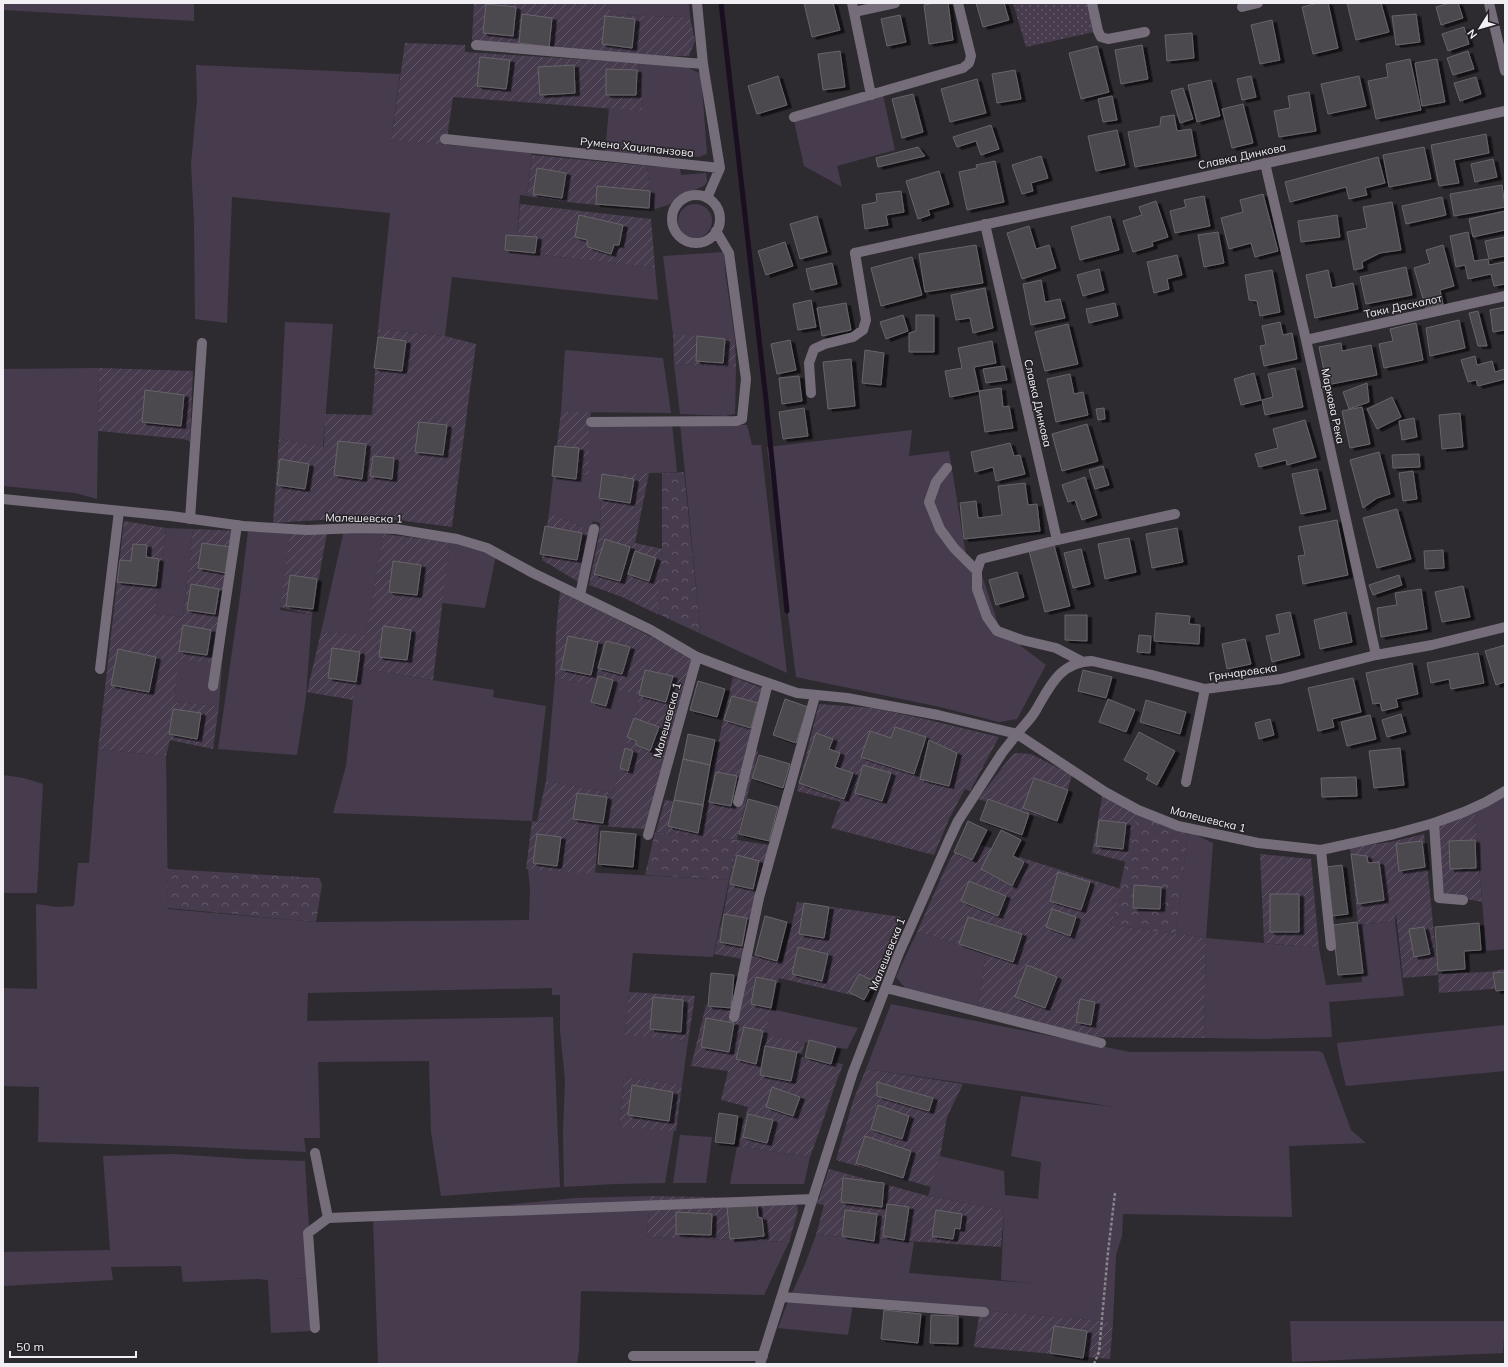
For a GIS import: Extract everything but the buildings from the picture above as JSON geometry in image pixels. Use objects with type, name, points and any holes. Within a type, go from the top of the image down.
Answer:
[{"type":"street","points":[[697,3],[704,64],[720,168],[707,198]]},
{"type":"street","points":[[871,95],[853,8],[895,3]]},
{"type":"street","points":[[794,117],[963,68],[969,63],[971,56],[958,3]]},
{"type":"street","points":[[1092,3],[1098,31],[1101,37],[1108,39],[1145,32]]},
{"type":"street","points":[[1242,7],[1258,3]]},
{"type":"street","points":[[1489,3],[1505,70]]},
{"type":"street","points":[[476,45],[704,64]]},
{"type":"street","name":"Славка Динкова","points":[[811,393],[809,363],[814,350],[825,344],[853,338],[863,330],[866,320],[854,253],[1505,110]]},
{"type":"street","name":"Румена Хаџипанзова","points":[[445,139],[720,168]]},
{"type":"street","name":"Маркова Река","points":[[1265,163],[1376,655]]},
{"type":"street","points":[[691,196],[707,198],[713,202],[718,209],[720,217],[716,232],[705,241],[697,243],[683,239],[673,226],[672,218],[678,204],[684,198],[691,196]]},
{"type":"street","name":"Славка Динкова","points":[[985,224],[1057,540]]},
{"type":"street","points":[[591,422],[742,420],[746,379],[729,253],[716,232]]},
{"type":"street","name":"Таки Даскалот","points":[[1306,340],[1505,296]]},
{"type":"street","points":[[190,519],[202,343]]},
{"type":"street","points":[[947,468],[936,482],[929,502],[940,529],[954,548],[977,571]]},
{"type":"street","name":"Малешевска 1","points":[[3,499],[237,525],[307,530],[360,528],[396,529],[457,539],[487,548],[651,630],[697,657],[797,693],[847,698],[938,715],[1017,734],[1105,792],[1138,810],[1178,826],[1258,843],[1322,850],[1394,834],[1434,823],[1464,812],[1505,791]]},
{"type":"street","points":[[100,669],[119,511]]},
{"type":"street","points":[[1081,661],[1056,648],[1022,640],[997,631],[987,617],[976,589],[977,571],[981,560],[1057,540],[1175,514]]},
{"type":"street","points":[[213,686],[237,525]]},
{"type":"street","points":[[580,595],[594,529]]},
{"type":"street","name":"Грнчаровска","points":[[1081,661],[1092,661],[1205,689],[1281,679],[1376,655],[1432,645],[1505,627]]},
{"type":"street","name":"Малешевска 1","points":[[648,836],[697,657]]},
{"type":"street","points":[[1017,734],[1036,711],[1049,686],[1067,668],[1081,661]]},
{"type":"street","points":[[738,802],[768,683]]},
{"type":"street","points":[[1186,782],[1205,689]]},
{"type":"street","points":[[734,1017],[759,898],[816,696]]},
{"type":"street","name":"Малешевска 1","points":[[762,1360],[853,1072],[886,988],[958,821],[1002,753],[1017,734]]},
{"type":"street","points":[[1434,823],[1439,898],[1463,900]]},
{"type":"street","points":[[1322,850],[1331,946]]},
{"type":"street","points":[[886,988],[1101,1043]]},
{"type":"street","points":[[315,1153],[328,1218]]},
{"type":"street","points":[[315,1328],[308,1233],[328,1218],[813,1199]]},
{"type":"street","points":[[782,1297],[984,1312]]},
{"type":"street","points":[[633,1356],[762,1360]]},
{"type":"path","points":[[1094,1364],[1098,1352],[1108,1252],[1116,1193]]},
{"type":"green space","points":[[3,3],[194,3],[194,21],[3,10]]},
{"type":"green space","points":[[474,3],[610,3],[610,15],[690,17],[695,41],[689,56],[595,55],[472,40]]},
{"type":"green space","points":[[610,3],[689,3],[690,17],[609,15]]},
{"type":"green space","points":[[1013,3],[1092,3],[1098,31],[1026,47]]},
{"type":"green space","points":[[405,43],[465,45],[465,52],[639,63],[643,111],[453,97],[446,145],[391,140]]},
{"type":"green space","points":[[639,63],[687,67],[701,74],[707,154],[699,157],[648,152],[647,157],[605,153],[609,108],[643,111]]},
{"type":"green space","points":[[196,65],[400,74],[391,140],[532,152],[527,196],[520,195],[516,252],[655,268],[658,300],[452,277],[445,336],[378,329],[390,213],[232,197],[227,323],[195,319],[194,222],[191,164],[197,100]]},
{"type":"green space","points":[[883,95],[895,150],[837,166],[842,187],[804,166],[794,121]]},
{"type":"green space","points":[[532,155],[647,166],[652,210],[576,203],[527,196]]},
{"type":"green space","points":[[647,166],[680,168],[681,175],[706,173],[707,182],[704,186],[685,194],[668,205],[652,210]]},
{"type":"green space","points":[[520,204],[651,219],[655,268],[516,252]]},
{"type":"green space","points":[[695,204],[707,209],[712,221],[707,233],[695,238],[683,233],[678,221],[683,209]]},
{"type":"green space","points":[[724,252],[726,278],[735,339],[673,335],[663,256]]},
{"type":"green space","points":[[285,322],[333,324],[323,447],[279,439]]},
{"type":"green space","points":[[378,329],[445,336],[476,344],[452,527],[398,520],[320,520],[273,523],[279,439],[324,447],[325,414],[372,415]]},
{"type":"green space","points":[[673,335],[735,339],[736,367],[674,364]]},
{"type":"green space","points":[[565,350],[663,358],[671,413],[561,412]]},
{"type":"green space","points":[[674,364],[736,367],[735,414],[725,416],[680,414]]},
{"type":"green space","points":[[99,368],[97,499],[75,493],[3,486],[3,369]]},
{"type":"green space","points":[[99,368],[193,371],[190,441],[183,439],[98,431]]},
{"type":"green space","points":[[561,412],[591,412],[589,427],[589,475],[553,478]]},
{"type":"green space","points":[[672,423],[677,472],[605,475],[600,495],[600,523],[593,521],[590,530],[549,513],[553,478],[589,475],[589,427]]},
{"type":"green space","points":[[680,423],[747,425],[752,445],[761,445],[787,673],[701,634]]},
{"type":"green space","points":[[912,430],[909,456],[949,451],[966,555],[980,569],[1000,630],[1046,665],[1017,719],[999,722],[940,707],[796,677],[767,447]]},
{"type":"green space","points":[[684,472],[701,634],[656,613],[662,549],[662,473]]},
{"type":"green space","points":[[649,473],[635,543],[662,549],[657,614],[622,597],[589,585],[599,536],[601,511],[600,495],[605,475]]},
{"type":"green space","points":[[549,513],[590,530],[580,583],[542,560]]},
{"type":"green space","points":[[124,521],[166,528],[155,614],[183,617],[193,529],[239,531],[222,663],[179,660],[174,702],[219,706],[213,749],[170,740],[166,756],[98,749]]},
{"type":"green space","points":[[166,528],[193,529],[183,617],[155,614]]},
{"type":"green space","points":[[344,530],[383,534],[366,636],[321,632]]},
{"type":"green space","points":[[248,531],[290,533],[280,610],[312,615],[306,697],[297,755],[218,749]]},
{"type":"green space","points":[[290,533],[327,533],[312,615],[280,607]]},
{"type":"green space","points":[[383,534],[450,542],[433,680],[363,669],[353,700],[307,692],[321,632],[366,635]]},
{"type":"green space","points":[[450,542],[496,556],[485,608],[442,603]]},
{"type":"green space","points":[[560,591],[694,658],[655,799],[644,829],[599,826],[595,874],[526,869],[532,821],[555,823],[537,821],[546,781],[613,793],[640,695],[555,678],[556,632]]},
{"type":"green space","points":[[179,659],[222,663],[219,706],[174,702]]},
{"type":"green space","points":[[363,669],[494,690],[493,697],[546,706],[532,821],[333,813],[346,766],[353,700]]},
{"type":"green space","points":[[733,677],[765,689],[751,749],[758,751],[737,840],[656,832],[665,800],[704,806]]},
{"type":"green space","points":[[555,678],[640,695],[613,793],[546,781]]},
{"type":"green space","points":[[819,704],[873,708],[999,737],[970,791],[965,789],[949,819],[934,855],[831,828],[841,802],[797,791]]},
{"type":"green space","points":[[98,749],[166,756],[168,909],[316,922],[529,920],[530,890],[528,869],[729,880],[713,957],[633,953],[625,1034],[688,1041],[682,1085],[624,1077],[619,1126],[674,1130],[665,1183],[564,1187],[563,1132],[565,1081],[560,1030],[560,995],[552,995],[552,988],[308,993],[307,1021],[553,1017],[560,1187],[441,1196],[431,1132],[429,1061],[318,1062],[320,1138],[304,1138],[306,1152],[38,1142],[39,1087],[3,1086],[3,988],[37,989],[36,904],[57,907],[74,906],[78,863],[89,863]]},
{"type":"green space","points":[[1015,753],[1031,754],[1072,775],[1058,822],[978,799]]},
{"type":"green space","points":[[3,775],[24,778],[43,784],[37,893],[3,893]]},
{"type":"green space","points":[[1103,792],[1137,811],[1126,862],[1092,853]]},
{"type":"green space","points":[[1505,795],[1505,949],[1486,951],[1475,811]]},
{"type":"green space","points":[[1137,811],[1188,831],[1176,934],[1111,925]]},
{"type":"green space","points":[[1475,811],[1482,902],[1441,894],[1434,827]]},
{"type":"green space","points":[[1188,831],[1213,843],[1206,938],[1176,934]]},
{"type":"green space","points":[[655,832],[737,840],[729,880],[645,875]]},
{"type":"green space","points":[[1424,834],[1438,974],[1487,972],[1505,969],[1505,988],[1439,993],[1438,975],[1403,978],[1396,913],[1395,921],[1358,925],[1350,847],[1391,842]]},
{"type":"green space","points":[[962,839],[1121,889],[1111,925],[1206,938],[1204,1038],[1087,1037],[977,1011],[986,952],[917,932],[946,867]]},
{"type":"green space","points":[[737,840],[769,845],[743,959],[714,954],[723,916]]},
{"type":"green space","points":[[1260,854],[1311,859],[1319,948],[1264,943]]},
{"type":"green space","points":[[167,869],[319,878],[322,884],[316,922],[168,908]]},
{"type":"green space","points":[[797,902],[901,917],[886,949],[868,999],[779,978],[765,1036],[805,1042],[801,1057],[843,1064],[810,1157],[737,1146],[748,1107],[721,1100],[728,1071],[691,1066],[706,1005],[739,1012],[751,956],[783,962]]},
{"type":"green space","points":[[1395,921],[1404,996],[1329,1002],[1332,1037],[1264,1039],[1204,1038],[1206,938],[1319,948],[1326,985],[1362,982],[1358,925]]},
{"type":"green space","points":[[917,932],[986,952],[977,1011],[905,988],[896,977]]},
{"type":"green space","points":[[629,992],[695,996],[688,1041],[625,1035]]},
{"type":"green space","points":[[891,1004],[1130,1052],[1318,1051],[1323,1053],[1351,1130],[1366,1143],[1289,1146],[1292,1217],[1123,1214],[1122,1236],[1116,1255],[1113,1322],[792,1293],[816,1235],[914,1242],[909,1273],[1039,1284],[1001,1280],[1004,1210],[928,1196],[940,1156],[1004,1171],[1005,1195],[1038,1199],[1041,1162],[1011,1156],[1021,1096],[1114,1107],[1020,1091],[866,1069]]},
{"type":"green space","points":[[771,1009],[858,1028],[847,1049],[765,1036]]},
{"type":"green space","points":[[1505,1025],[1505,1071],[1346,1086],[1337,1043]]},
{"type":"green space","points":[[866,1069],[963,1084],[947,1117],[940,1156],[931,1187],[836,1160],[853,1101]]},
{"type":"green space","points":[[624,1077],[682,1085],[676,1131],[619,1127]]},
{"type":"green space","points":[[680,1135],[712,1137],[706,1183],[673,1183]]},
{"type":"green space","points":[[737,1146],[810,1157],[804,1184],[730,1184]]},
{"type":"green space","points":[[173,1154],[305,1161],[312,1277],[293,1279],[308,1278],[313,1331],[271,1333],[268,1280],[257,1279],[183,1282],[181,1266],[111,1267],[113,1280],[3,1286],[3,1252],[110,1250],[103,1156]]},
{"type":"green space","points":[[829,1169],[928,1196],[1004,1210],[1001,1247],[816,1235],[824,1205],[817,1204]]},
{"type":"green space","points":[[650,1196],[647,1237],[789,1242],[764,1295],[581,1291],[579,1350],[577,1364],[378,1364],[373,1218],[425,1209],[506,1205],[575,1198]]},
{"type":"green space","points":[[650,1196],[796,1199],[798,1211],[789,1242],[647,1237]]},
{"type":"green space","points":[[788,1301],[853,1304],[848,1335],[778,1328]]},
{"type":"green space","points":[[980,1310],[1113,1322],[1110,1359],[974,1347]]},
{"type":"green space","points":[[1290,1321],[1505,1321],[1503,1353],[1292,1362]]},
{"type":"waterway","points":[[721,3],[766,400],[787,611]]}]
